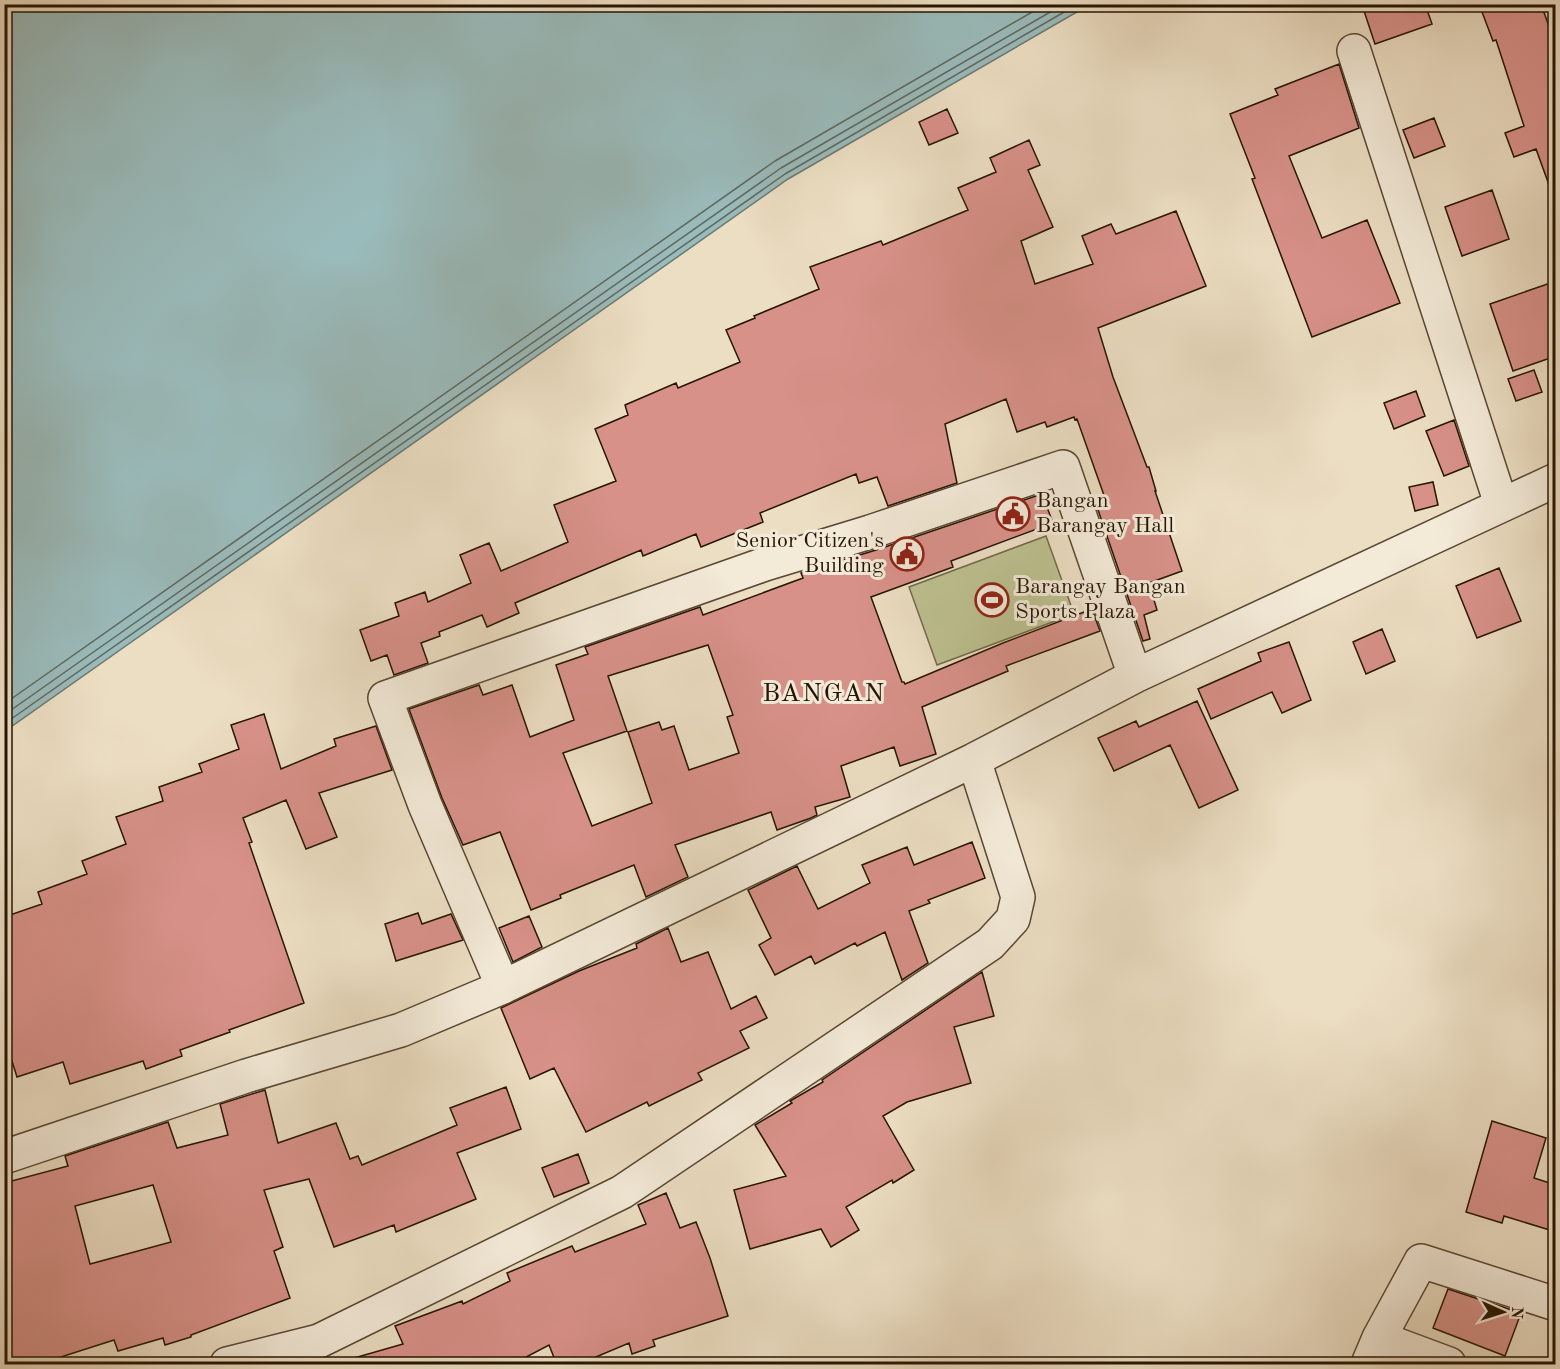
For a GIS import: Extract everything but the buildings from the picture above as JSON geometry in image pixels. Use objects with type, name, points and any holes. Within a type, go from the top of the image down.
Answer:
[{"type":"street","points":[[1354,51],[1502,504]]},
{"type":"street","points":[[503,987],[425,805],[385,698],[765,564],[870,532],[1063,467],[1135,676]]},
{"type":"street","points":[[4,1156],[246,1076],[401,1030],[503,987],[974,760],[1135,676],[1556,480]]},
{"type":"street","points":[[227,1365],[319,1341],[622,1192],[990,944],[1014,919],[1018,897],[974,760]]},
{"type":"street","points":[[1449,1365],[1374,1351],[1421,1261],[1556,1304]]},
{"type":"green space","name":"Barangay Bangan Sports Plaza","points":[[1046,536],[1074,614],[937,665],[909,587]]},
{"type":"water","points":[[5,4],[1089,5],[788,179],[5,731]]},
{"type":"place","name":"Bangan Barangay Hall","points":[[1013,514]]},
{"type":"place","name":"Senior Citizen's Building","points":[[907,554]]},
{"type":"place","name":"Barangay Bangan Sports Plaza","points":[[992,600]]},
{"type":"district","name":"BANGAN","points":[[824,694]]}]
